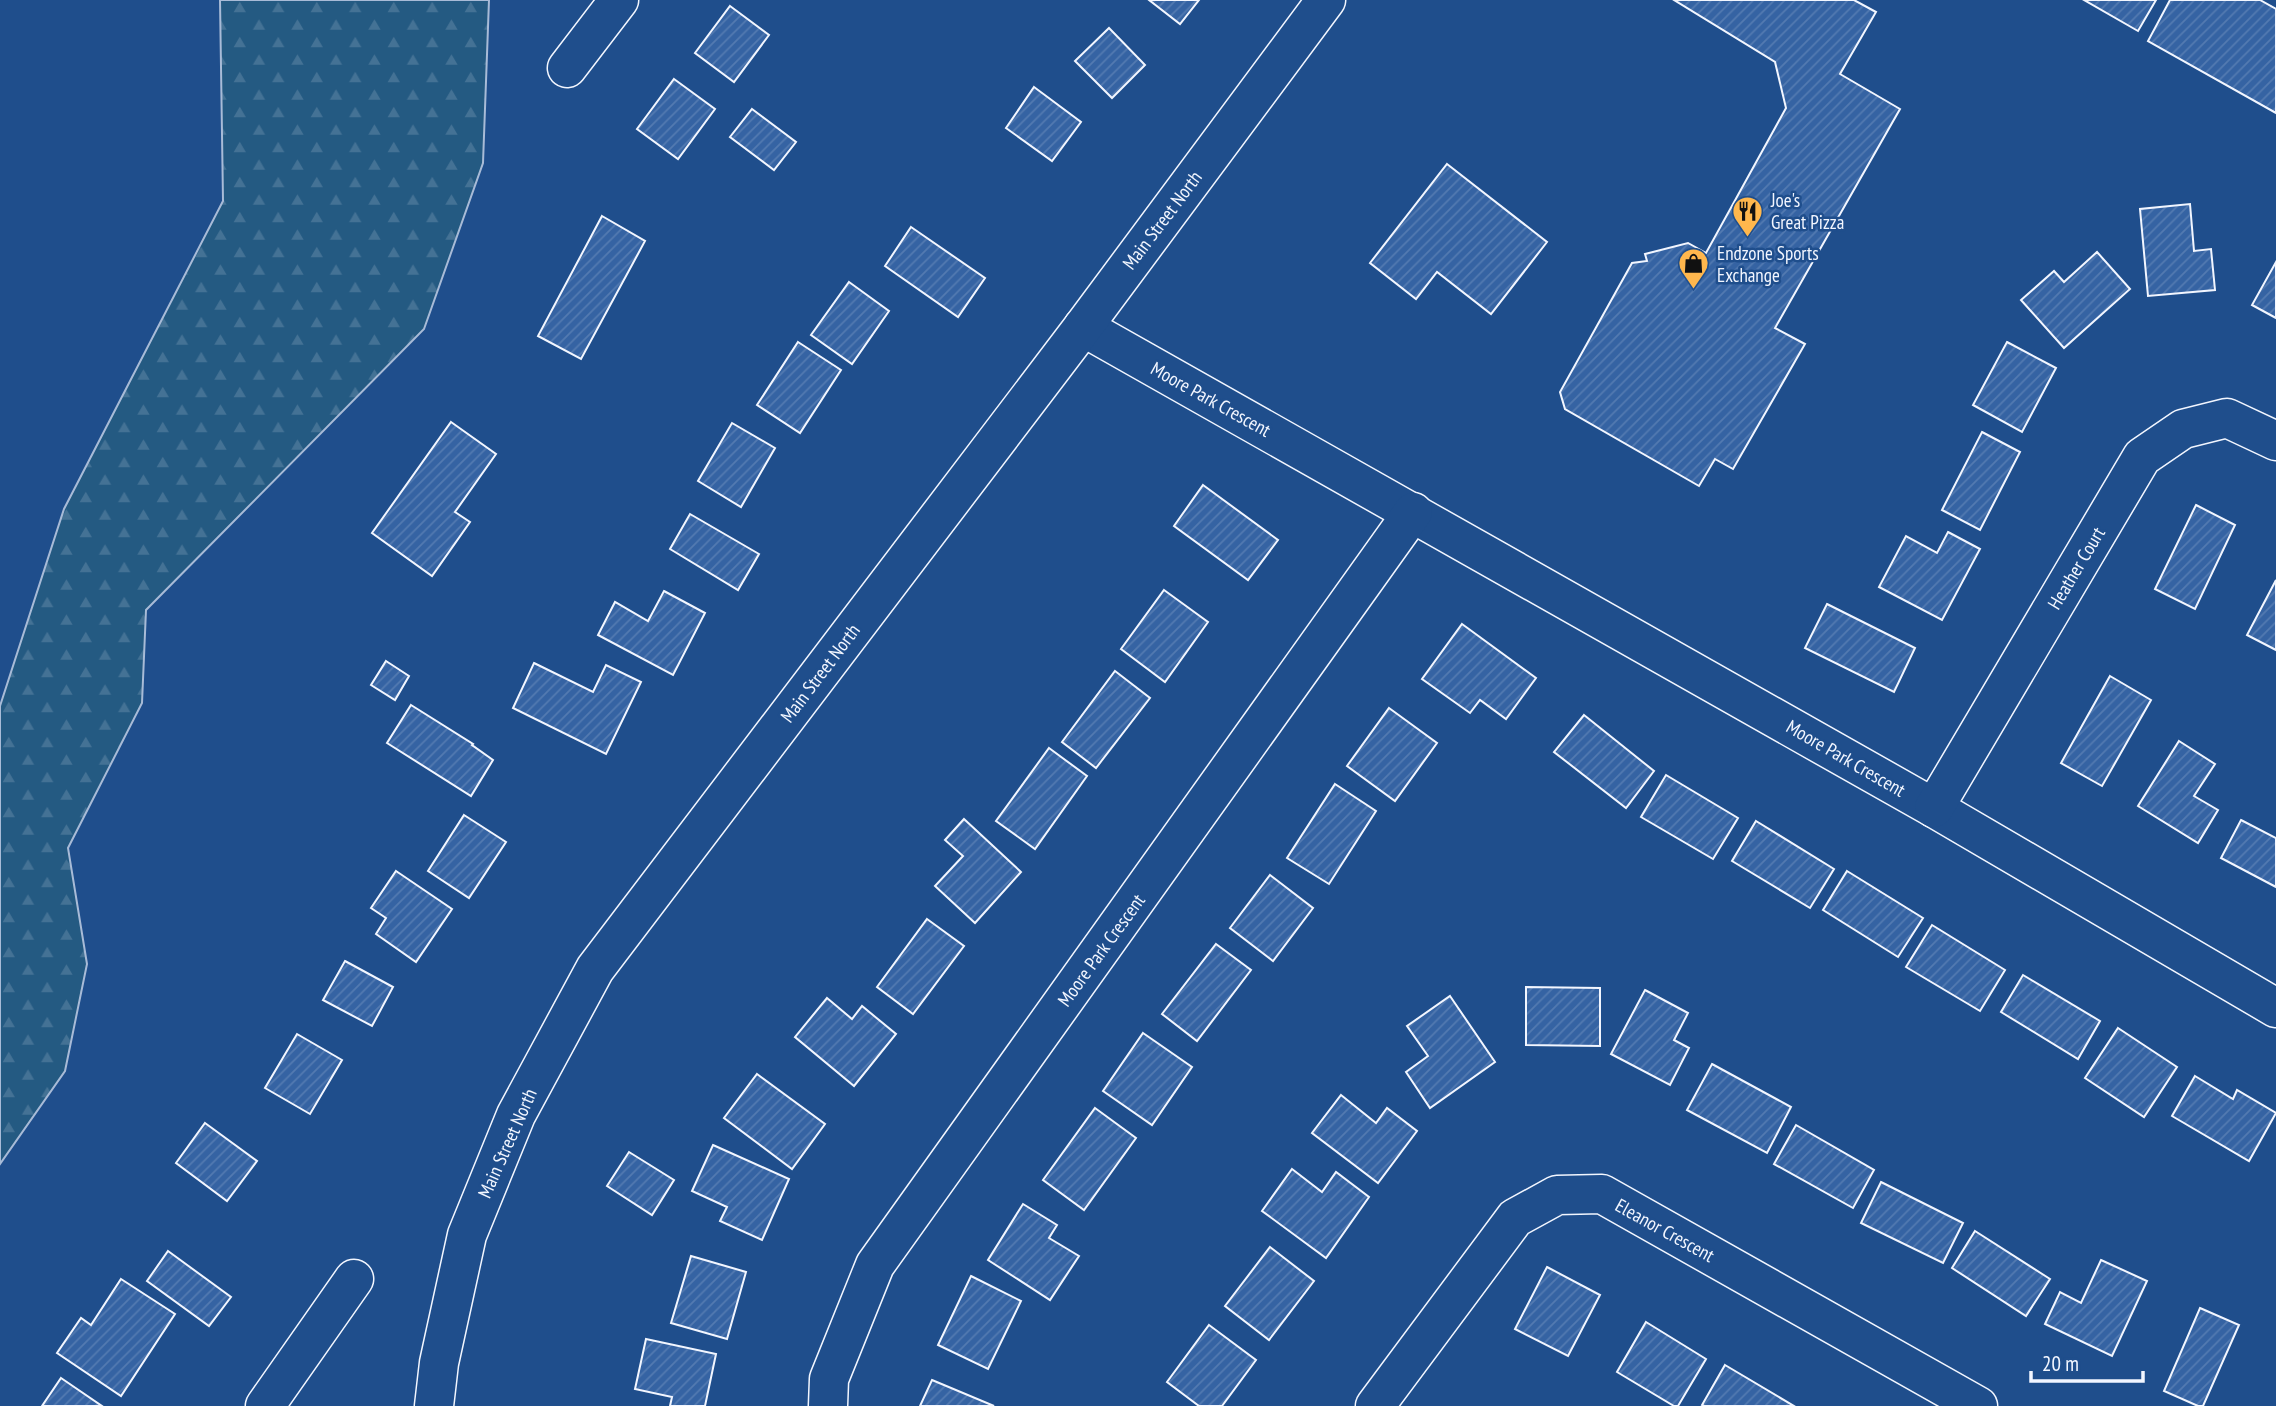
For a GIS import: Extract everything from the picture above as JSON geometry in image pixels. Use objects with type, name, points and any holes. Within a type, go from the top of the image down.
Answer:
[{"type":"street","points":[[567,68],[619,0]]},
{"type":"street","name":"Main Street North","points":[[435,1406],[439,1363],[467,1235],[516,1115],[595,969],[1083,327],[1326,0]]},
{"type":"street","name":"Moore Park Crescent","points":[[1083,327],[1934,808],[2276,1007]]},
{"type":"street","name":"Heather Court","points":[[1934,808],[2142,457],[2183,429],[2227,418],[2276,441]]},
{"type":"street","name":"Moore Park Crescent","points":[[828,1406],[829,1379],[875,1265],[1413,512]]},
{"type":"street","name":"Eleanor Crescent","points":[[1375,1406],[1515,1218],[1557,1195],[1602,1194],[1978,1406]]},
{"type":"street","points":[[265,1406],[354,1279]]},
{"type":"green space","points":[[220,0],[489,0],[483,163],[424,329],[146,610],[142,703],[68,848],[87,964],[65,1071],[0,1164],[0,706],[64,509],[223,201]]},
{"type":"building","points":[[1149,0],[1199,0],[1180,24]]},
{"type":"building","points":[[1674,0],[1854,0],[1876,12],[1840,74],[1900,109],[1775,328],[1805,344],[1733,469],[1715,459],[1699,486],[1565,409],[1560,392],[1632,263],[1647,261],[1645,254],[1688,243],[1706,253],[1786,108],[1775,62]]},
{"type":"building","points":[[2084,0],[2156,0],[2138,31]]},
{"type":"building","points":[[2170,0],[2260,0],[2276,9],[2276,113],[2148,41]]},
{"type":"building","points":[[730,6],[769,35],[734,82],[695,53]]},
{"type":"building","points":[[1109,28],[1145,65],[1112,98],[1075,61]]},
{"type":"building","points":[[674,79],[715,109],[678,159],[637,129]]},
{"type":"building","points":[[1034,87],[1081,122],[1052,161],[1006,128]]},
{"type":"building","points":[[752,109],[796,142],[774,170],[730,137]]},
{"type":"building","points":[[1447,164],[1547,242],[1491,314],[1437,272],[1416,299],[1370,263]]},
{"type":"building","points":[[2190,204],[2194,251],[2211,249],[2215,290],[2148,296],[2140,209]]},
{"type":"building","points":[[602,216],[645,241],[581,359],[538,336]]},
{"type":"building","points":[[911,227],[985,278],[958,317],[885,266]]},
{"type":"building","points":[[2097,252],[2130,289],[2064,348],[2021,300],[2054,271],[2064,282]]},
{"type":"building","points":[[2276,262],[2276,318],[2252,305]]},
{"type":"building","points":[[849,282],[889,311],[852,364],[811,335]]},
{"type":"building","points":[[798,342],[841,370],[800,433],[757,405]]},
{"type":"building","points":[[2007,342],[2056,368],[2022,432],[1973,405]]},
{"type":"building","points":[[451,422],[496,454],[455,512],[470,522],[432,576],[372,533]]},
{"type":"building","points":[[732,423],[775,448],[741,507],[698,481]]},
{"type":"building","points":[[1982,432],[2020,452],[1980,530],[1942,510]]},
{"type":"building","points":[[1203,485],[1278,540],[1248,580],[1174,526]]},
{"type":"building","points":[[2196,505],[2235,525],[2195,609],[2155,589]]},
{"type":"building","points":[[690,514],[759,554],[738,590],[670,549]]},
{"type":"building","points":[[1948,532],[1980,549],[1942,620],[1879,587],[1906,536],[1937,553]]},
{"type":"building","points":[[2276,580],[2276,650],[2247,635]]},
{"type":"building","points":[[1164,590],[1208,622],[1165,682],[1121,649]]},
{"type":"building","points":[[664,591],[705,613],[673,675],[598,635],[615,602],[648,621]]},
{"type":"building","points":[[1827,604],[1915,648],[1894,692],[1805,648]]},
{"type":"building","points":[[1462,624],[1536,678],[1506,719],[1480,700],[1470,713],[1422,679]]},
{"type":"building","points":[[386,661],[409,676],[395,700],[371,685]]},
{"type":"building","points":[[534,663],[593,692],[606,665],[641,682],[606,754],[513,708]]},
{"type":"building","points":[[1115,671],[1150,698],[1096,768],[1062,742]]},
{"type":"building","points":[[2110,676],[2151,700],[2102,786],[2061,763]]},
{"type":"building","points":[[411,705],[473,744],[493,760],[471,796],[387,743]]},
{"type":"building","points":[[1389,708],[1437,743],[1395,801],[1347,766]]},
{"type":"building","points":[[1584,715],[1654,771],[1626,808],[1554,752]]},
{"type":"building","points":[[2179,741],[2215,764],[2194,796],[2218,810],[2198,843],[2138,806]]},
{"type":"building","points":[[1049,748],[1087,776],[1035,849],[996,821]]},
{"type":"building","points":[[1666,775],[1738,818],[1713,859],[1641,817]]},
{"type":"building","points":[[1335,784],[1376,811],[1329,884],[1287,858]]},
{"type":"building","points":[[464,815],[506,842],[469,898],[428,871]]},
{"type":"building","points":[[964,819],[1021,872],[975,923],[935,886],[963,856],[945,840]]},
{"type":"building","points":[[2241,820],[2276,838],[2276,887],[2221,858]]},
{"type":"building","points":[[1756,821],[1834,869],[1810,908],[1732,861]]},
{"type":"building","points":[[396,871],[452,909],[416,962],[376,934],[386,918],[371,908]]},
{"type":"building","points":[[1847,871],[1923,918],[1898,957],[1823,910]]},
{"type":"building","points":[[1270,875],[1313,908],[1273,961],[1230,928]]},
{"type":"building","points":[[927,919],[964,946],[913,1014],[877,987]]},
{"type":"building","points":[[1932,925],[2005,970],[1980,1011],[1906,967]]},
{"type":"building","points":[[1216,944],[1251,970],[1197,1041],[1162,1014]]},
{"type":"building","points":[[345,961],[393,987],[372,1026],[323,1000]]},
{"type":"building","points":[[2023,975],[2100,1021],[2078,1059],[2001,1012]]},
{"type":"building","points":[[1526,987],[1600,988],[1600,1046],[1526,1045]]},
{"type":"building","points":[[1645,990],[1688,1013],[1674,1040],[1689,1048],[1670,1085],[1611,1054]]},
{"type":"building","points":[[1450,996],[1495,1062],[1430,1108],[1406,1072],[1428,1056],[1407,1026]]},
{"type":"building","points":[[827,998],[852,1019],[862,1006],[896,1034],[854,1086],[795,1037]]},
{"type":"building","points":[[2118,1028],[2177,1067],[2144,1117],[2085,1078]]},
{"type":"building","points":[[1143,1033],[1192,1067],[1152,1125],[1103,1091]]},
{"type":"building","points":[[297,1034],[342,1060],[310,1114],[265,1088]]},
{"type":"building","points":[[1712,1064],[1791,1107],[1767,1153],[1687,1110]]},
{"type":"building","points":[[757,1074],[825,1124],[792,1169],[724,1118]]},
{"type":"building","points":[[2195,1076],[2233,1099],[2237,1090],[2276,1113],[2249,1161],[2172,1116]]},
{"type":"building","points":[[1341,1095],[1376,1123],[1387,1108],[1417,1131],[1378,1183],[1312,1133]]},
{"type":"building","points":[[1095,1108],[1136,1138],[1084,1210],[1043,1180]]},
{"type":"building","points":[[205,1123],[257,1161],[227,1201],[176,1163]]},
{"type":"building","points":[[1796,1125],[1874,1170],[1853,1208],[1774,1164]]},
{"type":"building","points":[[713,1145],[789,1179],[762,1240],[720,1221],[727,1207],[692,1191]]},
{"type":"building","points":[[629,1152],[674,1180],[652,1215],[607,1186]]},
{"type":"building","points":[[1292,1169],[1322,1192],[1336,1172],[1369,1197],[1326,1258],[1262,1211]]},
{"type":"building","points":[[1881,1182],[1963,1223],[1943,1263],[1861,1223]]},
{"type":"building","points":[[1023,1204],[1057,1225],[1049,1238],[1079,1256],[1050,1300],[988,1260]]},
{"type":"building","points":[[1975,1231],[2050,1279],[2026,1316],[1952,1268]]},
{"type":"building","points":[[1270,1247],[1314,1281],[1269,1340],[1225,1306]]},
{"type":"building","points":[[168,1251],[231,1297],[209,1326],[147,1281]]},
{"type":"building","points":[[691,1256],[746,1272],[727,1339],[671,1323]]},
{"type":"building","points":[[2101,1260],[2147,1281],[2112,1356],[2045,1324],[2060,1292],[2081,1303]]},
{"type":"building","points":[[1547,1267],[1600,1295],[1568,1356],[1515,1329]]},
{"type":"building","points":[[971,1276],[1021,1301],[988,1369],[938,1345]]},
{"type":"building","points":[[121,1279],[175,1314],[121,1396],[57,1353],[81,1318],[91,1325]]},
{"type":"building","points":[[2200,1308],[2239,1325],[2203,1406],[2164,1391]]},
{"type":"building","points":[[1646,1322],[1706,1359],[1678,1406],[1617,1372]]},
{"type":"building","points":[[1209,1325],[1256,1360],[1222,1406],[1199,1406],[1167,1382]]},
{"type":"building","points":[[646,1339],[716,1354],[705,1406],[670,1406],[672,1397],[635,1389]]},
{"type":"building","points":[[1725,1365],[1794,1406],[1702,1405]]},
{"type":"building","points":[[61,1378],[102,1406],[42,1406]]},
{"type":"building","points":[[932,1380],[994,1406],[920,1406]]},
{"type":"place","name":"Joe's Great Pizza","points":[[1748,238]]},
{"type":"place","name":"Endzone Sports Exchange","points":[[1694,291]]}]
